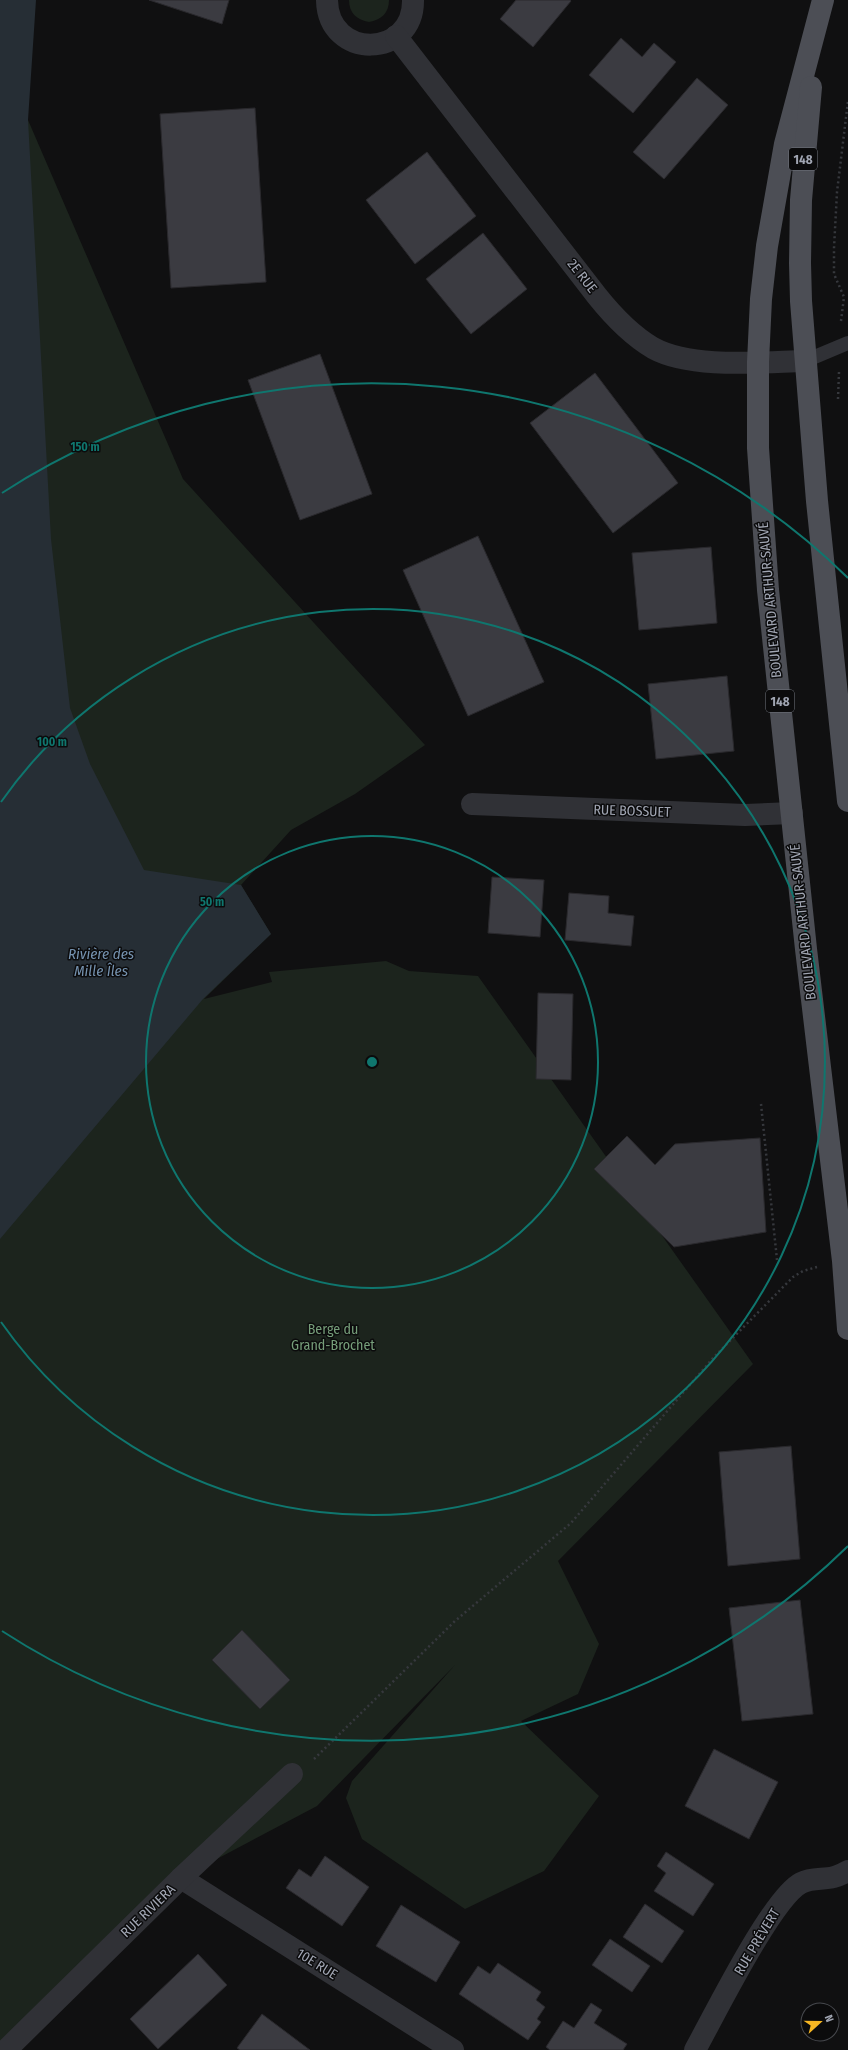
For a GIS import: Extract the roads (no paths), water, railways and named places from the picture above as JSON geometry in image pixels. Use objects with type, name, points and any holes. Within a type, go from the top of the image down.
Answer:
[{"type":"main road","name":"BOULEVARD ARTHUR-SAUVÉ","points":[[821,9],[804,153],[801,200],[800,263],[805,361],[825,583],[848,801]]},
{"type":"main road","name":"BOULEVARD ARTHUR-SAUVÉ","points":[[821,9],[797,97],[775,194],[762,292],[758,362],[761,496],[768,590],[792,814],[845,1261],[848,1329]]},
{"type":"street","points":[[327,0],[329,15],[334,27],[350,41],[371,45],[384,43],[396,36],[409,20],[413,0]]},
{"type":"street","name":"2E RUE","points":[[396,36],[597,296],[623,325],[639,339],[654,348],[680,358],[710,361],[805,361]]},
{"type":"street","name":"RUE BOSSUET","points":[[472,804],[745,815],[792,814]]},
{"type":"street","name":"RUE RIVIERA","points":[[6,2050],[182,1878],[292,1774]]},
{"type":"street","name":"RUE PRÉVERT","points":[[695,2050],[751,1951],[786,1896],[801,1882],[818,1877],[834,1878],[848,1871]]},
{"type":"street","name":"10E RUE","points":[[182,1878],[453,2050]]},
{"type":"lane","name":"2E RUE","points":[[805,361],[848,343]]},
{"type":"water","name":"Rivière des Mille Îles","points":[[0,0],[36,0],[28,120],[51,539],[70,708],[90,764],[144,870],[241,885],[271,934],[203,999],[0,1239]]},
{"type":"park label","name":"Berge du Grand-Brochet","points":[[333,1338]]}]
